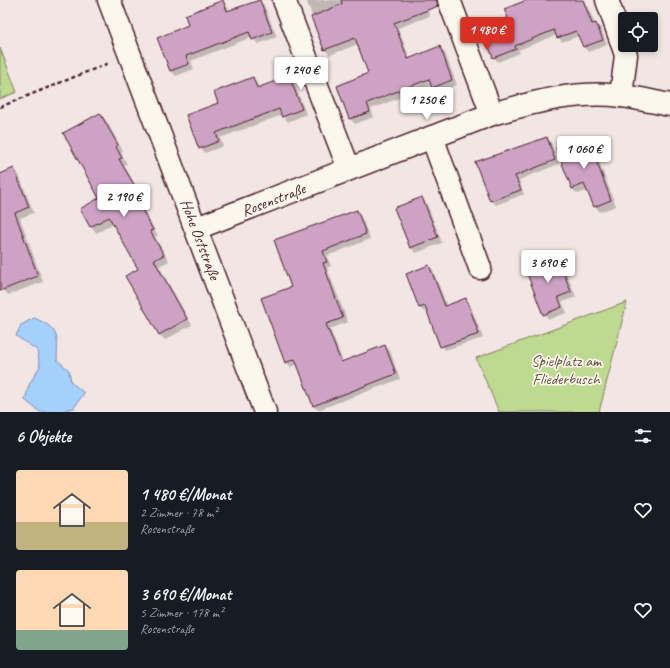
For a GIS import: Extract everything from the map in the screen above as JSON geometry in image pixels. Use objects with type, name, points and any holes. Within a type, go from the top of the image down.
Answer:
[{"type":"street","name":"Hohe Oststraße","points":[[109,0],[197,228],[265,412]]},
{"type":"street","points":[[284,0],[349,169]]},
{"type":"street","points":[[449,0],[492,114]]},
{"type":"street","points":[[607,0],[626,55],[621,96]]},
{"type":"street","name":"Rosenstraße","points":[[197,228],[492,114],[534,102],[577,95],[621,96],[670,105]]},
{"type":"street","points":[[432,137],[480,268]]},
{"type":"path","points":[[0,107],[130,55]]},
{"type":"green space","points":[[0,48],[17,92],[0,99]]},
{"type":"green space","name":"Spielplatz am Fliederbusch","points":[[627,302],[599,412],[499,412],[476,358]]},
{"type":"water","points":[[34,318],[53,329],[57,339],[57,360],[69,370],[71,382],[84,393],[74,408],[58,412],[40,412],[25,400],[29,385],[40,366],[37,350],[16,336],[21,325]]},
{"type":"building","points":[[223,0],[227,11],[260,0],[272,32],[252,40],[249,32],[186,56],[189,64],[170,71],[157,38],[188,25],[185,15]]},
{"type":"building","points":[[341,0],[437,0],[438,6],[394,23],[408,59],[440,46],[452,80],[432,88],[429,79],[367,103],[370,112],[349,119],[337,86],[368,73],[355,38],[324,50],[311,17],[342,4]]},
{"type":"building","points":[[527,0],[583,0],[592,24],[596,23],[603,40],[583,47],[576,31],[557,38],[554,30],[515,46],[516,49],[493,58],[482,28],[508,18],[504,9]]},
{"type":"building","points":[[289,76],[302,109],[282,117],[279,109],[216,133],[219,141],[199,149],[186,115],[218,103],[214,92],[253,77],[257,88]]},
{"type":"building","points":[[100,113],[118,145],[116,147],[122,158],[119,159],[137,190],[133,193],[153,230],[150,231],[164,255],[154,260],[187,319],[159,335],[125,276],[138,269],[109,217],[90,227],[80,209],[99,198],[63,133]]},
{"type":"building","points":[[587,136],[611,200],[594,207],[584,184],[572,189],[556,148]]},
{"type":"building","points":[[547,137],[555,160],[515,176],[521,190],[490,201],[475,162]]},
{"type":"building","points":[[14,168],[29,207],[15,213],[38,276],[0,291],[0,174]]},
{"type":"building","points":[[422,197],[438,237],[410,248],[394,208]]},
{"type":"building","points":[[357,210],[366,234],[323,251],[327,262],[323,263],[343,318],[326,324],[341,362],[385,345],[396,374],[313,406],[295,359],[285,363],[261,298],[291,287],[274,240]]},
{"type":"building","points":[[557,255],[571,292],[558,297],[562,307],[543,315],[525,268]]},
{"type":"building","points":[[429,265],[445,306],[466,298],[479,334],[440,347],[425,306],[419,308],[406,274]]}]
